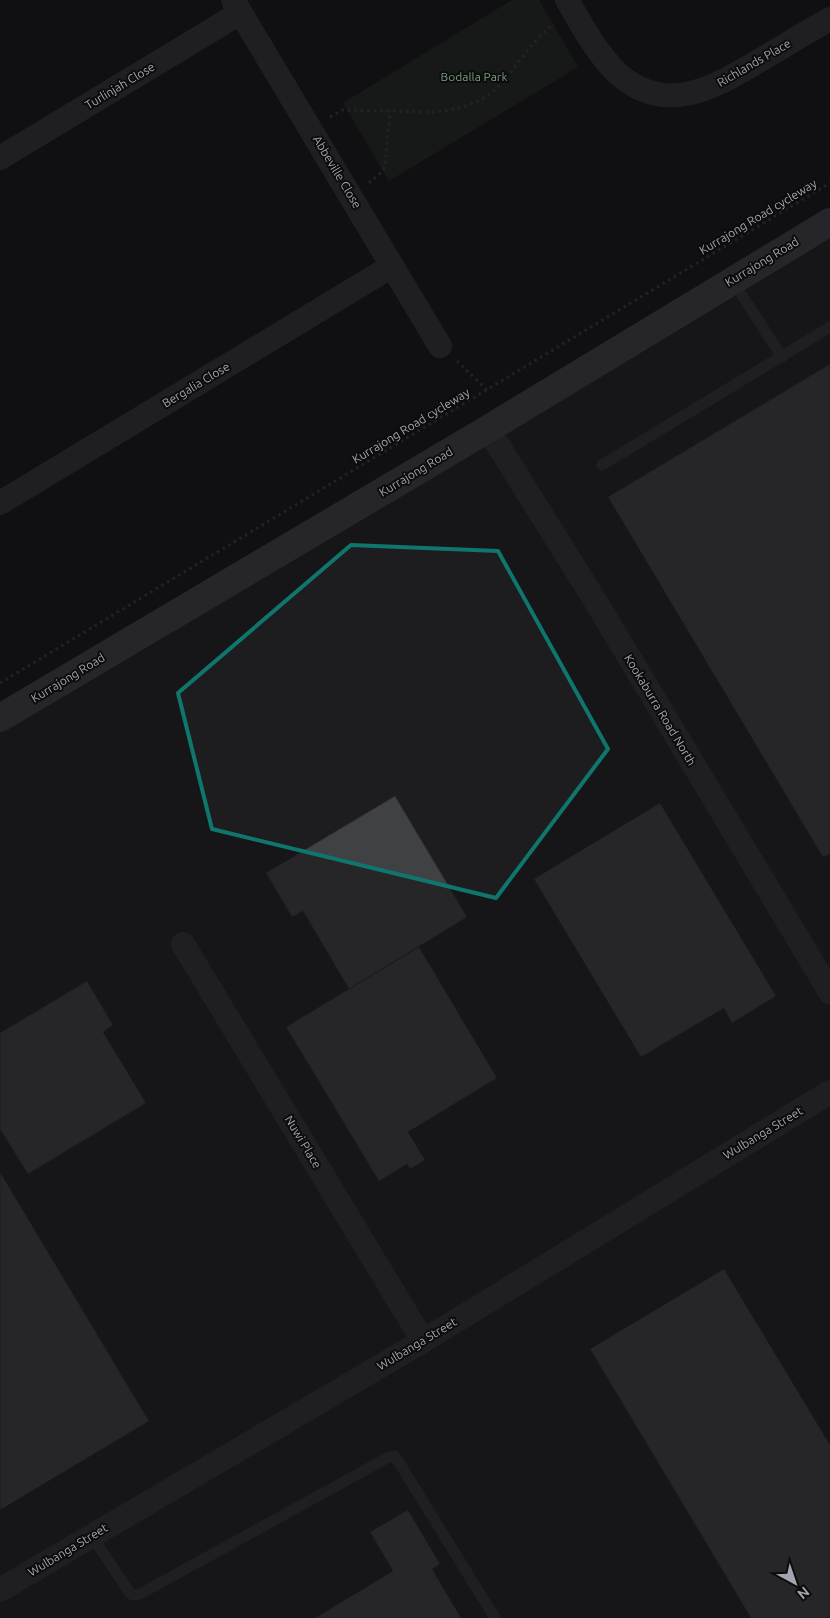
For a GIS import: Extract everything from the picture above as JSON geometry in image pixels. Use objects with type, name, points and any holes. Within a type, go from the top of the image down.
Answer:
[{"type":"main road","name":"Kurrajong Road","points":[[0,718],[488,429],[830,222]]},
{"type":"street","name":"Richlands Place","points":[[570,5],[600,53],[620,75],[645,90],[679,95],[704,91],[721,84],[830,18]]},
{"type":"street","name":"Abbeville Close","points":[[236,6],[311,128],[440,346]]},
{"type":"street","name":"Turlinjah Close","points":[[0,158],[236,6]]},
{"type":"street","name":"Bergalia Close","points":[[0,503],[392,266]]},
{"type":"street","name":"Kookaburra Road North","points":[[488,429],[598,605],[830,992]]},
{"type":"street","name":"Nuwi Place","points":[[183,944],[423,1341]]},
{"type":"street","name":"Wulbanga Street","points":[[0,1590],[423,1341],[830,1092]]},
{"type":"lane","points":[[732,280],[782,357]]},
{"type":"lane","points":[[602,465],[830,327]]},
{"type":"lane","points":[[92,1536],[128,1592],[133,1595],[140,1594],[387,1458],[395,1456],[495,1618]]},
{"type":"path","points":[[311,128],[343,110],[447,111],[476,102],[499,88],[539,36],[570,5]]},
{"type":"path","points":[[350,195],[382,172],[390,111]]},
{"type":"path","name":"Kurrajong Road cycleway","points":[[0,683],[830,184]]},
{"type":"path","points":[[440,346],[487,390]]},
{"type":"highlighted area","points":[[351,545],[498,551],[608,749],[496,898],[212,829],[178,693]]},
{"type":"shaded area","points":[[830,234],[830,1618],[0,1618],[0,719]]},
{"type":"green space","name":"Bodalla Park","points":[[512,0],[539,0],[578,67],[389,181],[343,103]]},
{"type":"building","points":[[830,364],[830,854],[823,857],[608,497]]},
{"type":"building","points":[[395,796],[467,917],[349,989],[303,911],[292,917],[266,873]]},
{"type":"building","points":[[660,803],[776,996],[732,1023],[724,1008],[641,1057],[534,879]]},
{"type":"building","points":[[419,947],[497,1078],[408,1132],[425,1160],[410,1169],[407,1164],[379,1181],[286,1027]]},
{"type":"building","points":[[87,981],[113,1025],[103,1032],[146,1103],[28,1174],[0,1129],[0,1033]]},
{"type":"building","points":[[0,1172],[149,1421],[0,1510]]},
{"type":"building","points":[[724,1269],[830,1445],[830,1618],[751,1618],[590,1349]]},
{"type":"building","points":[[408,1510],[440,1564],[432,1569],[461,1618],[315,1618],[393,1571],[370,1532]]}]
